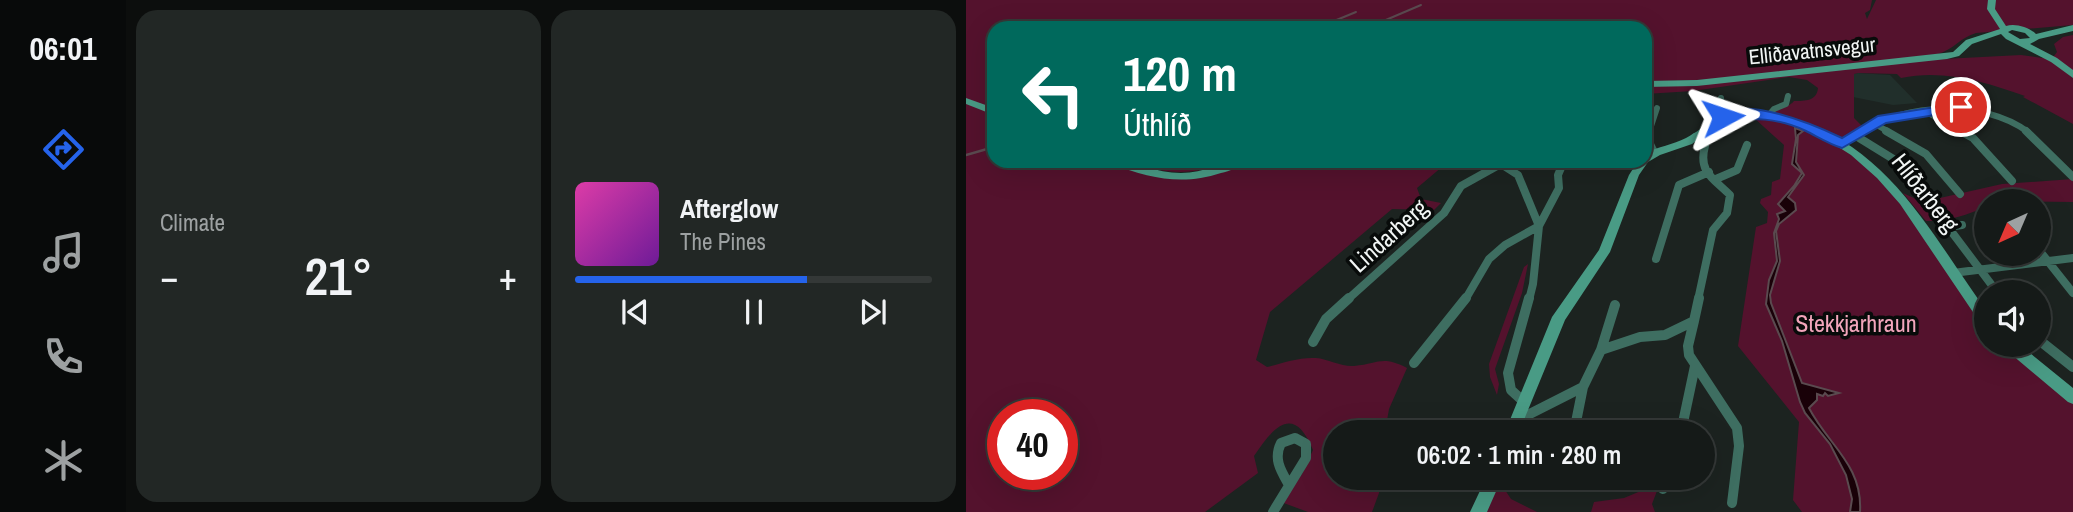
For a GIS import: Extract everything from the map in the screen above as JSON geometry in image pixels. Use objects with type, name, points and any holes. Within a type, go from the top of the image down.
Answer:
[{"type":"main road","points":[[1992,0],[1990,5],[2003,30],[2054,60],[2073,75]]},
{"type":"main road","points":[[1993,13],[2035,38],[2054,60]]},
{"type":"main road","name":"Elliðavatnsvegur","points":[[1652,85],[1696,83],[1947,56],[1956,54],[1969,42],[2003,30],[2021,28],[2057,31]]},
{"type":"main road","points":[[2018,41],[2073,28]]},
{"type":"main road","name":"Elliðavatnsvegur","points":[[1979,40],[2018,41]]},
{"type":"main road","points":[[966,101],[987,109]]},
{"type":"main road","name":"Hlíðarberg","points":[[1723,117],[1749,113],[1769,115],[1807,126],[1842,144],[1877,168],[1890,181],[1974,303]]},
{"type":"main road","points":[[1652,155],[1695,137],[1723,117]]},
{"type":"main road","points":[[1133,168],[1147,174],[1176,178],[1225,168]]},
{"type":"main road","points":[[1516,420],[1559,317],[1604,252],[1639,168]]},
{"type":"main road","points":[[2025,357],[2073,397]]},
{"type":"main road","points":[[1478,512],[1488,490]]},
{"type":"street","points":[[1769,115],[1774,109],[1786,104],[1788,96]]},
{"type":"street","points":[[1721,98],[1723,117]]},
{"type":"street","points":[[1842,144],[1883,119],[1961,107],[1997,115],[2036,138],[2073,177]]},
{"type":"street","points":[[1652,123],[1657,108]]},
{"type":"street","points":[[1925,111],[1973,138],[2012,181]]},
{"type":"street","points":[[1875,124],[1926,154],[1960,194]]},
{"type":"street","points":[[1856,136],[1903,165],[1928,198]]},
{"type":"street","points":[[1695,137],[1705,146],[1701,164],[1730,195],[1727,213],[1713,230],[1688,346],[1695,366],[1737,428],[1739,446],[1732,503]]},
{"type":"street","points":[[1656,259],[1679,185],[1737,170],[1747,145]]},
{"type":"street","name":"Lindarberg","points":[[1313,342],[1326,319],[1444,213],[1461,186],[1488,168]]},
{"type":"street","name":"Lindarberg","points":[[1511,168],[1518,175],[1539,226]]},
{"type":"street","name":"Lindarberg","points":[[1523,401],[1513,395],[1507,384],[1508,373],[1533,284],[1539,226],[1559,188],[1558,175],[1561,168]]},
{"type":"street","points":[[1962,225],[1948,227],[1988,280]]},
{"type":"street","points":[[1414,363],[1464,302],[1489,259],[1539,226]]},
{"type":"street","points":[[2051,260],[2073,258]]},
{"type":"street","points":[[2051,265],[2073,293]]},
{"type":"street","points":[[1953,273],[2011,266]]},
{"type":"street","points":[[1576,420],[1583,387],[1601,350],[1615,305]]},
{"type":"street","points":[[1601,350],[1640,337],[1665,335],[1694,321]]},
{"type":"street","points":[[2051,350],[2073,367]]},
{"type":"street","points":[[1684,420],[1695,366]]},
{"type":"street","points":[[1526,420],[1583,387]]},
{"type":"street","points":[[1273,512],[1289,485]]},
{"type":"shaded area","points":[[1853,74],[1890,75],[1917,103],[1893,105],[1848,96]]},
{"type":"shaded area","points":[[1795,128],[1803,131],[1798,135],[1796,162],[1804,175],[1788,197],[1795,203],[1796,210],[1779,224],[1776,231],[1780,261],[1770,295],[1771,303],[1802,383],[1839,393],[1828,396],[1825,393],[1823,396],[1817,394],[1817,400],[1809,408],[1850,468],[1856,481],[1860,512],[1850,512],[1852,499],[1846,475],[1830,444],[1805,413],[1800,402],[1782,341],[1766,304],[1769,280],[1777,261],[1774,233],[1779,219],[1777,214],[1785,211],[1778,204],[1802,173],[1792,164]]},
{"type":"green space","points":[[966,0],[1872,0],[1870,10],[1865,13],[1867,19],[1876,0],[2073,0],[2073,25],[1976,33],[1938,54],[1755,76],[1681,81],[1652,81],[1652,21],[987,21],[987,106],[966,99]]},
{"type":"green space","name":"Stekkjarhraun","points":[[2073,35],[2073,124],[2023,97],[2025,96],[1964,78],[1933,75],[1901,78],[1897,74],[1858,73],[1854,74],[1854,118],[1863,127],[1842,140],[1887,182],[1974,309],[1974,357],[2018,357],[2073,403],[2073,512],[1802,512],[1793,500],[1799,422],[1738,346],[1756,227],[1767,223],[1768,212],[1760,203],[1761,199],[1771,195],[1772,182],[1780,179],[1784,145],[1753,117],[1776,120],[1777,115],[1773,114],[1775,111],[1794,101],[1813,98],[1818,88],[1807,80],[1789,77],[1693,91],[1652,94],[1652,84],[1924,60],[2021,55],[2042,58],[2054,56],[2057,52],[2054,44],[2063,37]]},
{"type":"green space","points":[[966,103],[987,111],[987,168],[1129,168],[1168,178],[1217,168],[1441,168],[1417,188],[1421,199],[1441,203],[1434,210],[1392,209],[1270,312],[1256,360],[1267,367],[1310,358],[1349,366],[1385,361],[1407,368],[1389,409],[1387,420],[1323,420],[1323,490],[1379,490],[1372,512],[1308,512],[1281,502],[1302,474],[1313,450],[1299,427],[1291,424],[1284,424],[1276,429],[1254,456],[1258,473],[1205,512],[966,512]]},
{"type":"green space","points":[[1150,168],[1209,168],[1178,172]]},
{"type":"green space","points":[[2073,179],[2073,202],[2051,202],[2051,189],[1980,189],[2002,184]]},
{"type":"green space","points":[[1974,190],[1974,212],[1926,221],[1903,193],[1918,200],[1931,200]]},
{"type":"green space","points":[[1528,264],[1522,293],[1495,369],[1499,384],[1497,395],[1490,377],[1489,364],[1524,267]]},
{"type":"green space","points":[[1495,490],[1505,490],[1511,499],[1537,512],[1486,512]]},
{"type":"green space","points":[[1643,490],[1657,490],[1652,504],[1655,512],[1591,512],[1594,502],[1624,498]]},
{"type":"waterway","points":[[1383,21],[1421,5]]},
{"type":"waterway","points":[[1334,21],[1356,12]]},
{"type":"waterway","points":[[966,155],[987,149]]},
{"type":"route","points":[[1723,117],[1749,113],[1769,115],[1807,126],[1842,144],[1883,119],[1961,107]]}]
